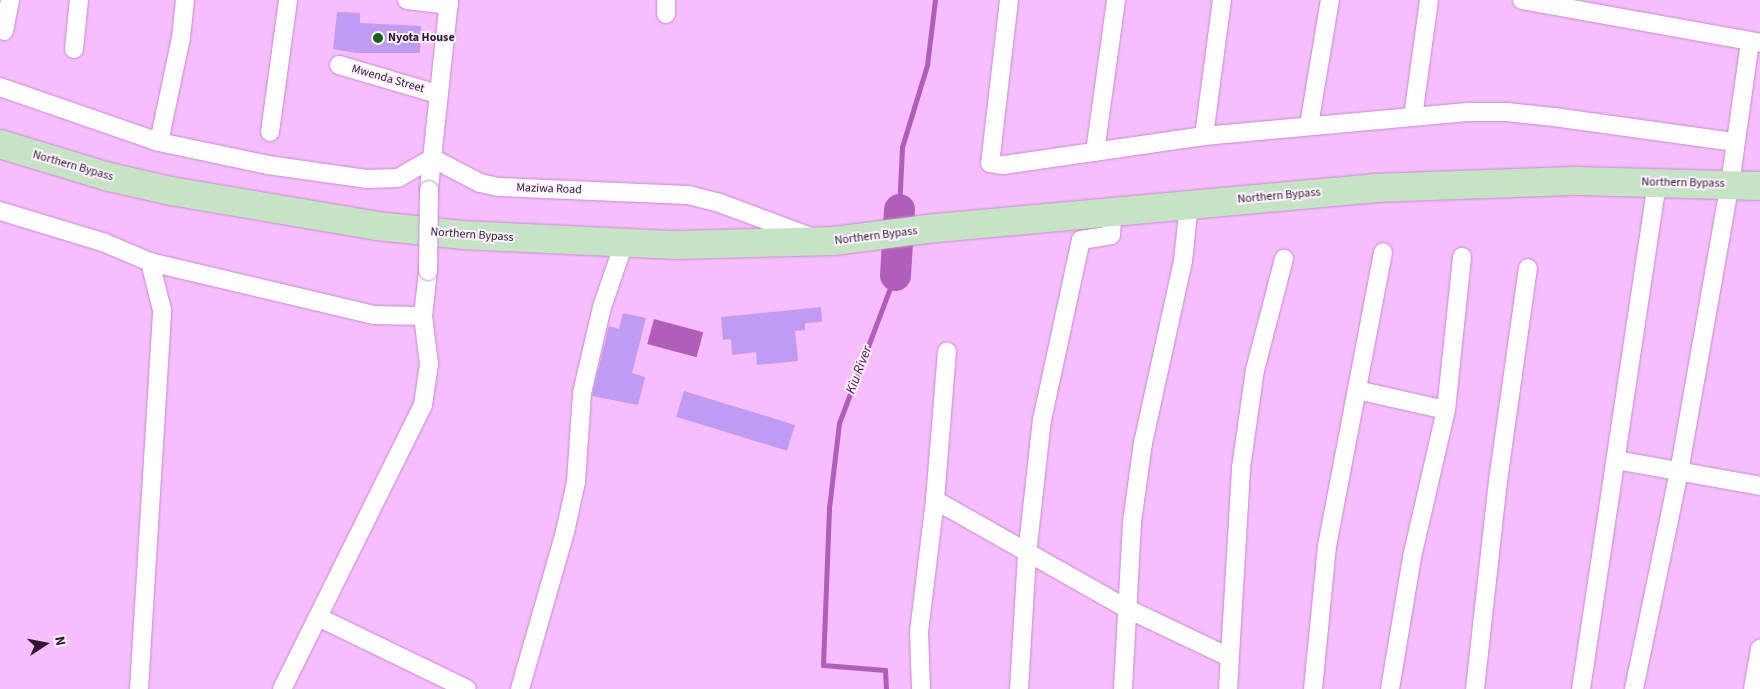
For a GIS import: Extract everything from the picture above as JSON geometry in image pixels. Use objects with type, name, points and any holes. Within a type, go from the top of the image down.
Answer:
[{"type":"main road","name":"Northern Bypass","points":[[0,144],[105,176],[273,211],[462,235],[624,243],[735,245],[824,242],[926,229],[1374,188],[1569,181],[1760,186]]},
{"type":"street","points":[[4,31],[10,0]]},
{"type":"street","points":[[74,49],[79,0]]},
{"type":"street","points":[[160,142],[181,38],[185,0]]},
{"type":"street","points":[[270,132],[288,0]]},
{"type":"street","points":[[282,689],[422,405],[429,364],[423,316],[428,271],[429,190],[437,94],[449,2],[407,0]]},
{"type":"street","points":[[1010,0],[990,163],[1002,165],[1204,136],[1309,125],[1507,112],[1735,142]]},
{"type":"street","points":[[1095,152],[1116,0]]},
{"type":"street","points":[[1204,136],[1222,0]]},
{"type":"street","points":[[1309,125],[1330,0]]},
{"type":"street","points":[[1412,117],[1429,0]]},
{"type":"street","points":[[1522,0],[1755,42],[1735,142],[1730,184],[1679,472],[1634,689]]},
{"type":"street","name":"Mwenda Street","points":[[339,65],[437,94]]},
{"type":"street","points":[[0,87],[160,142],[268,165],[366,179],[398,178],[432,158]]},
{"type":"street","name":"Maziwa Road","points":[[432,158],[480,183],[499,187],[688,195],[717,202],[824,242]]},
{"type":"street","points":[[1581,689],[1657,183]]},
{"type":"street","points":[[1123,689],[1132,522],[1143,443],[1183,261],[1189,204]]},
{"type":"street","points":[[0,212],[105,243],[150,262],[374,315],[423,316]]},
{"type":"street","points":[[1019,689],[1027,555],[1042,420],[1081,240],[1111,235],[1112,213]]},
{"type":"street","points":[[520,689],[565,532],[576,482],[582,393],[602,307],[624,243]]},
{"type":"street","points":[[1313,689],[1327,546],[1383,252]]},
{"type":"street","points":[[1390,689],[1412,557],[1446,410],[1462,257]]},
{"type":"street","points":[[1228,689],[1241,468],[1255,370],[1284,259]]},
{"type":"street","points":[[139,689],[162,310],[150,262]]},
{"type":"street","points":[[1475,689],[1498,481],[1528,268]]},
{"type":"street","points":[[921,689],[919,632],[935,500],[947,351]]},
{"type":"street","points":[[1357,390],[1446,410]]},
{"type":"street","points":[[1616,460],[1760,486]]},
{"type":"street","points":[[935,500],[1027,555],[1128,609],[1229,657]]},
{"type":"street","points":[[318,618],[467,689]]},
{"type":"street","points":[[1753,689],[1760,649]]},
{"type":"shaded area","points":[[654,319],[703,332],[697,357],[647,344]]},
{"type":"building","name":"Nyota House","points":[[337,12],[360,13],[360,23],[421,26],[420,53],[356,53],[333,49]]},
{"type":"building","points":[[821,307],[822,322],[805,323],[805,330],[795,331],[798,361],[757,365],[756,352],[732,355],[731,339],[723,340],[721,317]]},
{"type":"building","points":[[623,313],[646,318],[632,373],[645,377],[638,405],[592,396],[609,326],[619,329]]},
{"type":"building","points":[[684,391],[795,425],[787,451],[676,417]]},
{"type":"waterway","name":"Kiu River","points":[[899,209],[902,147],[927,65],[935,0]]},
{"type":"waterway","name":"Kiu River","points":[[895,275],[899,209]]},
{"type":"waterway","name":"Kiu River","points":[[886,689],[885,670],[823,665],[829,508],[839,423],[895,275]]},
{"type":"place","name":"Nyota House","points":[[378,38]]}]
